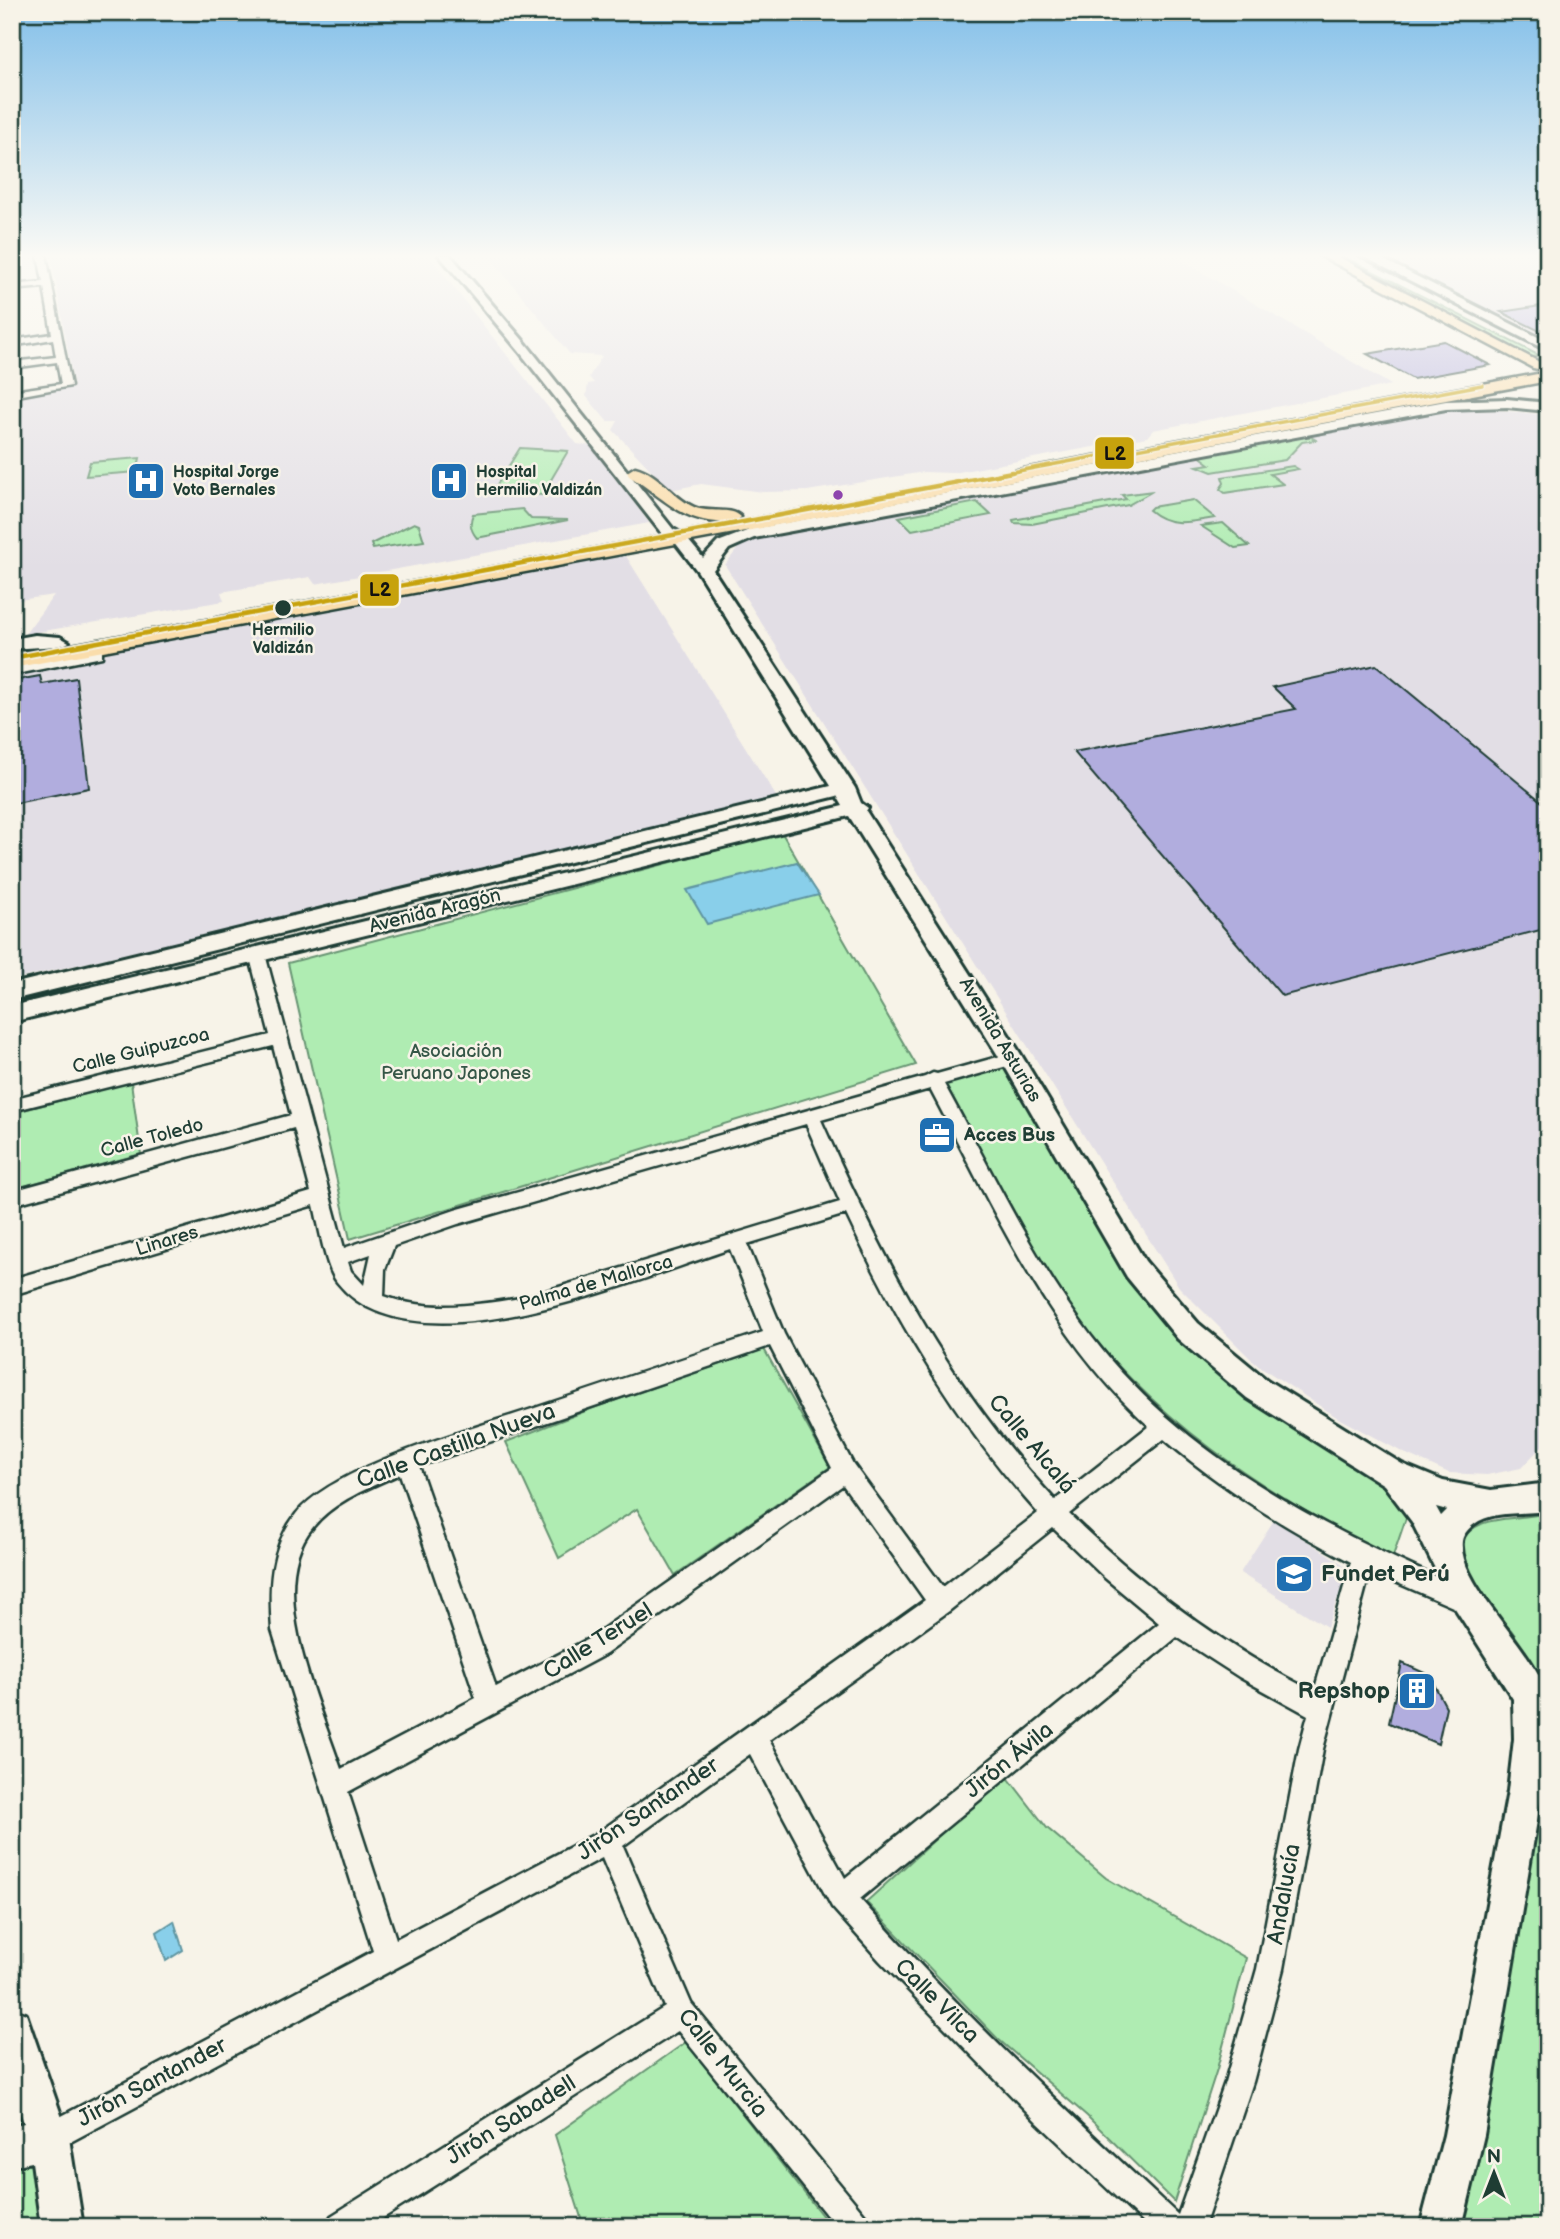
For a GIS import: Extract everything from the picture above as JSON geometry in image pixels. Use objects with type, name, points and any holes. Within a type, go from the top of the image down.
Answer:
[{"type":"main road","points":[[12,662],[98,650],[753,516],[1517,374],[1546,366]]},
{"type":"main road","points":[[12,653],[60,642],[676,533],[712,532],[1385,407],[1546,366]]},
{"type":"main road","points":[[1385,407],[1460,401],[1507,402]]},
{"type":"main road","points":[[635,472],[655,482],[685,512],[707,517],[753,516]]},
{"type":"main road","points":[[708,563],[712,532]]},
{"type":"street","points":[[12,365],[57,359]]},
{"type":"street","points":[[17,391],[66,384],[61,359]]},
{"type":"street","points":[[536,359],[635,472],[676,533]]},
{"type":"street","points":[[540,359],[676,533]]},
{"type":"street","points":[[708,563],[724,544],[752,534],[1345,422],[1446,405],[1507,402],[1548,407]]},
{"type":"street","name":"Avenida Asturias","points":[[676,533],[708,563],[1012,1059],[1136,1269],[1188,1331],[1257,1389],[1391,1474],[1441,1495],[1493,1504]]},
{"type":"street","points":[[12,644],[35,640],[60,642]]},
{"type":"street","points":[[12,671],[98,650]]},
{"type":"street","name":"Avenida Aragón","points":[[12,992],[845,788]]},
{"type":"street","name":"Avenida Aragón","points":[[12,1014],[858,808]]},
{"type":"street","name":"Palma de Mallorca","points":[[257,954],[342,1275],[363,1296],[406,1311],[450,1314],[499,1311],[566,1295],[850,1206]]},
{"type":"street","name":"Calle Guipuzcoa","points":[[12,1105],[280,1038]]},
{"type":"street","points":[[338,1258],[455,1217],[933,1079],[1012,1059]]},
{"type":"street","points":[[933,1079],[1056,1302],[1104,1366],[1164,1426],[1238,1484],[1308,1528],[1363,1557],[1469,1603]]},
{"type":"street","name":"Calle Alcalá","points":[[811,1116],[850,1206],[904,1310],[947,1382],[1000,1453],[1056,1514],[1114,1570],[1176,1623],[1244,1667],[1322,1709]]},
{"type":"street","name":"Calle Toledo","points":[[12,1198],[302,1119]]},
{"type":"street","name":"Linares","points":[[12,1287],[322,1196]]},
{"type":"street","points":[[375,1301],[373,1277],[376,1263],[388,1240]]},
{"type":"street","points":[[736,1240],[775,1336],[845,1471],[941,1603]]},
{"type":"street","name":"Calle Castilla Nueva","points":[[388,1956],[284,1630],[279,1597],[283,1555],[304,1517],[348,1485],[406,1461],[775,1336]]},
{"type":"street","name":"Jirón Santander","points":[[31,2142],[608,1841],[941,1603],[1164,1426]]},
{"type":"street","points":[[406,1461],[490,1704]]},
{"type":"street","name":"Calle Teruel","points":[[335,1785],[598,1646],[845,1471]]},
{"type":"street","name":"Avenida Asturias","points":[[1391,1474],[1423,1512],[1469,1603],[1498,1642],[1548,1729]]},
{"type":"street","points":[[1446,1556],[1448,1537],[1455,1522],[1469,1511],[1493,1504],[1548,1497]]},
{"type":"street","name":"Andalucía","points":[[1189,2227],[1239,2082],[1270,1969],[1297,1814],[1363,1557]]},
{"type":"street","name":"Jirón Ávila","points":[[841,1898],[1176,1623]]},
{"type":"street","points":[[1441,2227],[1464,2136],[1523,1805],[1531,1738],[1530,1696]]},
{"type":"street","name":"Calle Vilca","points":[[754,1737],[841,1898],[889,1952],[1047,2112],[1170,2227]]},
{"type":"street","name":"Calle Murcia","points":[[608,1841],[681,2013],[855,2227]]},
{"type":"street","name":"Jirón Sabadell","points":[[342,2227],[681,2013]]},
{"type":"street","points":[[12,2028],[31,2142],[62,2227]]},
{"type":"shaded area","name":"Hospital Jorge Voto Bernales","points":[[69,359],[510,359],[577,444],[592,446],[649,523],[315,584],[310,577],[221,592],[224,601],[25,634],[54,595],[12,601],[12,396],[74,386]]},
{"type":"shaded area","points":[[600,359],[1348,359],[1391,385],[1153,430],[1147,437],[953,473],[924,472],[807,491],[763,492],[701,484],[670,490],[613,430],[618,421],[607,421],[586,396],[588,384],[594,383],[589,377]]},
{"type":"shaded area","points":[[1420,410],[1495,410],[1548,415],[1548,1262],[1545,1288],[1548,1292],[1548,1430],[1545,1443],[1521,1468],[1487,1475],[1449,1473],[1338,1418],[1255,1363],[1179,1287],[725,565],[745,539]]},
{"type":"shaded area","points":[[626,556],[779,801],[12,980],[12,660]]},
{"type":"shaded area","name":"Fundet Perú","points":[[1274,1520],[1343,1564],[1346,1575],[1327,1627],[1240,1573]]},
{"type":"green space","points":[[1309,436],[1316,440],[1302,442],[1285,460],[1212,472],[1197,466],[1210,464],[1198,455]]},
{"type":"green space","points":[[520,448],[568,451],[542,495],[493,491]]},
{"type":"green space","points":[[140,458],[137,472],[86,476],[90,462]]},
{"type":"green space","points":[[1293,466],[1298,469],[1270,474],[1283,484],[1225,493],[1220,489],[1224,483],[1222,477]]},
{"type":"green space","points":[[1153,491],[1128,505],[1032,524],[1014,523],[1013,520],[1126,499],[1122,495]]},
{"type":"green space","points":[[1193,500],[1215,518],[1189,522],[1173,521],[1157,516],[1149,510],[1152,507]]},
{"type":"green space","points":[[977,502],[991,515],[912,530],[899,517]]},
{"type":"green space","points":[[522,509],[531,519],[568,520],[477,538],[472,529],[473,514]]},
{"type":"green space","points":[[414,523],[419,525],[424,541],[373,549],[371,544]]},
{"type":"green space","points":[[1223,523],[1249,546],[1235,548],[1201,526]]},
{"type":"green space","name":"Asociación Peruano Japones","points":[[782,833],[916,1065],[350,1239],[288,963]]},
{"type":"green space","points":[[1003,1066],[1140,1290],[1388,1485],[1408,1512],[1392,1559],[1298,1507],[1212,1449],[1134,1382],[1063,1300],[941,1083]]},
{"type":"green space","points":[[131,1082],[141,1154],[13,1189],[12,1113]]},
{"type":"green space","points":[[764,1349],[830,1467],[675,1575],[637,1509],[559,1558],[506,1442],[593,1408]]},
{"type":"green space","points":[[1548,1512],[1548,1693],[1511,1630],[1478,1597],[1459,1545],[1467,1534],[1486,1522]]},
{"type":"green space","points":[[1537,1763],[1548,1766],[1548,2227],[1461,2227],[1478,2168]]},
{"type":"green space","points":[[1006,1775],[1047,1828],[1106,1878],[1246,1958],[1217,2069],[1174,2202],[1087,2116],[998,2039],[866,1902]]},
{"type":"green space","points":[[686,2042],[831,2227],[584,2227],[555,2135]]},
{"type":"green space","points":[[12,2094],[28,2125],[48,2227],[12,2227]]},
{"type":"water","points":[[797,862],[819,895],[707,924],[687,890]]},
{"type":"water","points":[[174,1921],[183,1950],[166,1961],[157,1932]]},
{"type":"building","points":[[1377,359],[1479,359],[1490,365],[1413,379]]},
{"type":"building","points":[[1376,665],[1548,807],[1548,928],[1282,996],[1074,752],[1296,709],[1273,687]]},
{"type":"building","points":[[40,676],[42,684],[76,678],[89,788],[16,803],[12,681]]},
{"type":"building","name":"Repshop","points":[[1402,1663],[1429,1675],[1446,1707],[1438,1744],[1389,1723]]},
{"type":"transit line","name":"L2","points":[[12,658],[1482,385]]},
{"type":"place","name":"Hospital Jorge Voto Bernales","points":[[146,481]]},
{"type":"place","name":"Hospital Hermilio Valdizán","points":[[449,481]]},
{"type":"place","name":"Hermilio Valdizán","points":[[283,608]]},
{"type":"place","name":"Acces Bus","points":[[937,1135]]},
{"type":"place","name":"Fundet Perú","points":[[1294,1574]]},
{"type":"place","name":"Repshop","points":[[1417,1691]]}]
